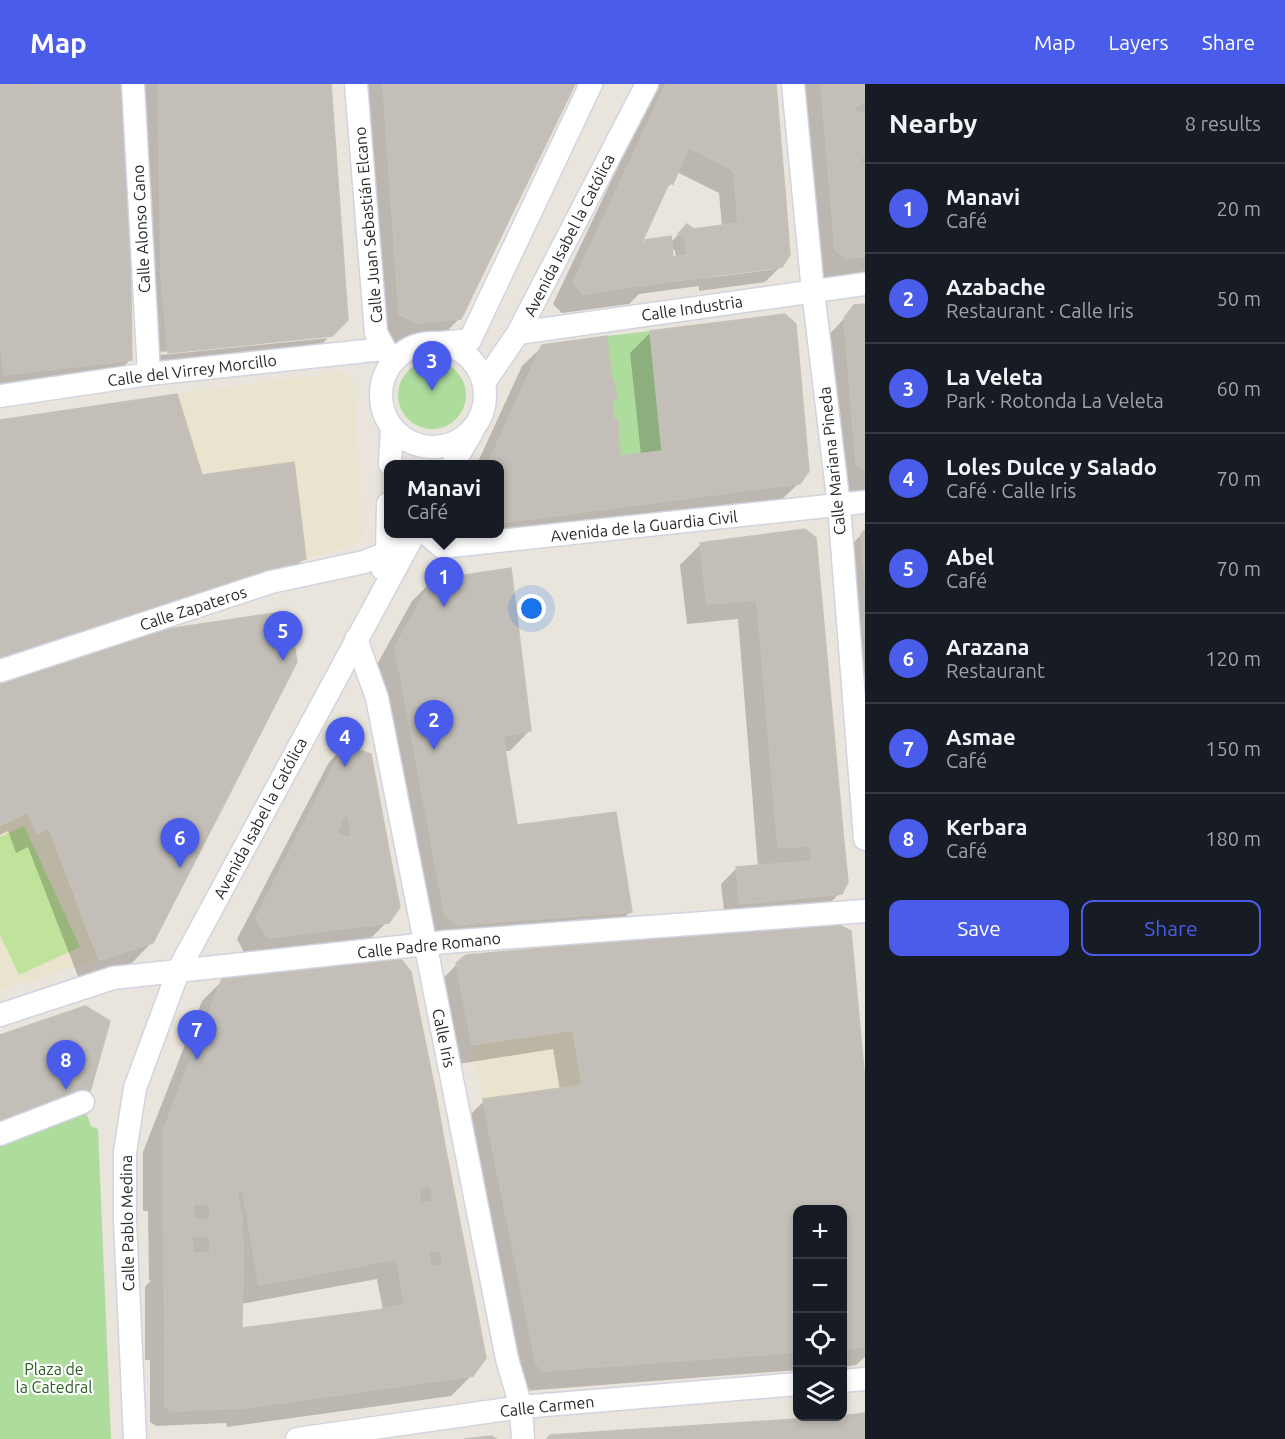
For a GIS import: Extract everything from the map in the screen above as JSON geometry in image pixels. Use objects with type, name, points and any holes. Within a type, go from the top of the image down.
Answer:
[{"type":"street","name":"Calle Alonso Cano","points":[[133,84],[149,374]]},
{"type":"street","name":"Calle Juan Sebastián Elcano","points":[[356,84],[376,333],[388,355]]},
{"type":"street","points":[[480,417],[470,432],[446,445],[428,447],[411,442],[392,427],[384,411],[381,393],[388,355],[402,353],[423,344],[470,340],[591,84]]},
{"type":"street","name":"Avenida Isabel la Católica","points":[[484,383],[518,333],[646,84]]},
{"type":"street","name":"Calle Mariana Pineda","points":[[793,84],[813,291],[838,506],[865,839]]},
{"type":"street","name":"Calle Industria","points":[[518,333],[865,284]]},
{"type":"street","points":[[441,344],[454,347],[468,357],[484,383],[485,394],[480,417],[456,460]]},
{"type":"street","name":"Calle del Virrey Morcillo","points":[[0,396],[149,374],[388,355]]},
{"type":"street","points":[[390,460],[392,427]]},
{"type":"street","name":"Avenida de la Guardia Civil","points":[[432,538],[442,547],[865,502]]},
{"type":"street","name":"Avenida Isabel la Católica","points":[[360,633],[387,553],[387,538]]},
{"type":"street","name":"Avenida Isabel la Católica","points":[[164,1013],[179,969],[412,538]]},
{"type":"street","name":"Calle Zapateros","points":[[0,671],[271,582],[364,562],[387,553]]},
{"type":"street","name":"Calle Iris","points":[[360,633],[377,698],[424,945],[469,1154],[507,1359],[521,1407],[523,1439]]},
{"type":"street","name":"Calle Padre Romano","points":[[0,1015],[113,978],[179,969],[424,945],[865,911]]},
{"type":"street","name":"Calle Pablo Medina","points":[[135,1439],[125,1221],[125,1152],[135,1088],[164,1013]]},
{"type":"street","points":[[0,1134],[83,1102]]},
{"type":"street","points":[[847,1381],[865,1379]]},
{"type":"street","name":"Calle Carmen","points":[[297,1439],[521,1407],[793,1384]]},
{"type":"shaded area","points":[[341,372],[353,381],[363,535],[353,545],[306,559],[202,475],[177,394]]},
{"type":"shaded area","points":[[0,744],[37,834],[49,828],[99,960],[0,990],[0,935],[19,975],[24,827],[0,837]]},
{"type":"shaded area","points":[[573,1030],[582,1085],[483,1099],[472,1045]]},
{"type":"green space","points":[[650,331],[662,451],[620,456],[618,420],[614,420],[612,400],[617,399],[614,380],[612,380],[607,336]]},
{"type":"green space","points":[[432,361],[445,364],[456,371],[463,382],[466,395],[463,408],[456,419],[445,426],[432,429],[419,426],[408,419],[401,408],[398,395],[401,382],[408,371],[419,364]]},
{"type":"green space","points":[[24,826],[80,947],[19,975],[0,935],[0,837]]},
{"type":"green space","name":"Plaza de la Catedral","points":[[80,1096],[91,1126],[98,1129],[111,1439],[0,1439],[0,1125]]},
{"type":"building","points":[[0,84],[31,84],[36,181],[129,176],[132,360],[4,375],[0,341]]},
{"type":"building","points":[[31,84],[123,84],[129,176],[36,181]]},
{"type":"building","points":[[158,84],[331,84],[348,320],[332,336],[168,353],[161,274]]},
{"type":"building","points":[[383,84],[575,84],[461,319],[417,323],[399,314]]},
{"type":"building","points":[[666,84],[776,84],[785,191],[734,171],[689,147],[673,184],[669,183],[643,240],[651,284],[583,294],[573,283]]},
{"type":"building","points":[[865,84],[865,102],[855,107],[856,112],[865,114],[865,157],[860,158],[861,163],[865,164],[865,256],[847,259],[835,249],[821,85]]},
{"type":"building","points":[[734,171],[785,191],[790,255],[782,267],[715,276],[710,241],[694,229],[738,223]]},
{"type":"building","points":[[687,224],[710,241],[715,276],[651,284],[645,240],[671,236],[673,257],[687,255],[685,240],[678,234]]},
{"type":"building","points":[[865,304],[865,470],[856,463],[844,318],[854,305]]},
{"type":"building","points":[[785,314],[796,324],[809,471],[800,484],[782,486],[777,446],[705,453],[706,457],[663,461],[667,501],[504,522],[504,460],[490,460],[542,345],[607,336],[612,380],[614,380],[617,399],[612,400],[614,420],[618,419],[620,456],[662,451],[650,331]]},
{"type":"building","points":[[177,394],[202,475],[294,462],[306,559],[50,644],[32,593],[0,603],[0,420]]},
{"type":"building","points":[[777,446],[782,486],[667,501],[663,461]]},
{"type":"building","points":[[805,529],[816,538],[844,843],[778,848],[757,600],[707,604],[700,543]]},
{"type":"building","points":[[865,530],[865,580],[861,534]]},
{"type":"building","points":[[511,568],[531,731],[503,736],[517,825],[616,812],[632,912],[458,925],[445,916],[395,647],[432,580]]},
{"type":"building","points":[[32,593],[50,644],[0,660],[0,603]]},
{"type":"building","points":[[275,613],[284,617],[291,627],[297,662],[153,943],[99,960],[49,828],[37,834],[0,744],[0,682],[161,630]]},
{"type":"building","points":[[0,744],[28,812],[0,826]]},
{"type":"building","points":[[345,745],[371,754],[388,845],[338,854],[298,834]],"holes":[[[344,816],[348,816],[351,836],[343,837],[336,833]]]},
{"type":"building","points":[[298,834],[338,854],[388,845],[400,907],[389,923],[268,938],[256,918]]},
{"type":"building","points":[[844,843],[848,882],[842,894],[740,904],[736,867],[812,861],[811,845]]},
{"type":"building","points":[[833,922],[851,931],[865,1081],[865,1347],[847,1349],[847,1205],[793,1205],[793,1352],[544,1371],[536,1364],[526,1314],[572,1306],[540,1145],[493,1151],[483,1099],[582,1085],[573,1030],[472,1045],[456,963],[466,955]]},
{"type":"building","points":[[401,959],[411,972],[436,1095],[372,1106],[397,1259],[259,1285],[243,1190],[163,1190],[163,1131],[222,979]]},
{"type":"building","points":[[85,1006],[110,1021],[90,1092],[0,1125],[0,1035]]},
{"type":"building","points":[[436,1095],[446,1151],[382,1159],[372,1106]]},
{"type":"building","points":[[540,1145],[572,1306],[526,1314],[493,1151]]},
{"type":"building","points":[[446,1151],[471,1279],[402,1291],[382,1159]],"holes":[[[431,1186],[433,1202],[421,1204],[418,1188]],[[441,1250],[443,1265],[431,1268],[428,1252]]]},
{"type":"building","points":[[238,1190],[239,1210],[242,1210],[243,1264],[164,1265],[163,1191]],"holes":[[[193,1204],[210,1204],[210,1220],[194,1220]],[[192,1236],[210,1236],[210,1253],[193,1253]]]},
{"type":"building","points":[[243,1264],[242,1328],[377,1310],[386,1388],[246,1408],[243,1337],[165,1341],[164,1265]]},
{"type":"building","points":[[471,1279],[486,1358],[473,1376],[386,1388],[377,1310],[405,1305],[402,1291]]},
{"type":"building","points":[[243,1337],[246,1408],[172,1411],[165,1407],[165,1341]]},
{"type":"building","points":[[865,1413],[865,1439],[547,1439],[550,1435],[793,1419],[793,1421],[847,1421],[847,1415]]},
{"type":"building","points":[[492,1436],[496,1439],[464,1439],[483,1437]]},
{"type":"place","name":"La Veleta","points":[[432,391]]},
{"type":"place","name":"Manavi","points":[[444,607]]},
{"type":"place","name":"Abel","points":[[283,661]]},
{"type":"place","name":"Azabache","points":[[434,750]]},
{"type":"place","name":"Loles Dulce y Salado","points":[[345,767]]},
{"type":"place","name":"Arazana","points":[[180,868]]},
{"type":"place","name":"Asmae","points":[[197,1060]]},
{"type":"place","name":"Kerbara","points":[[66,1090]]}]
